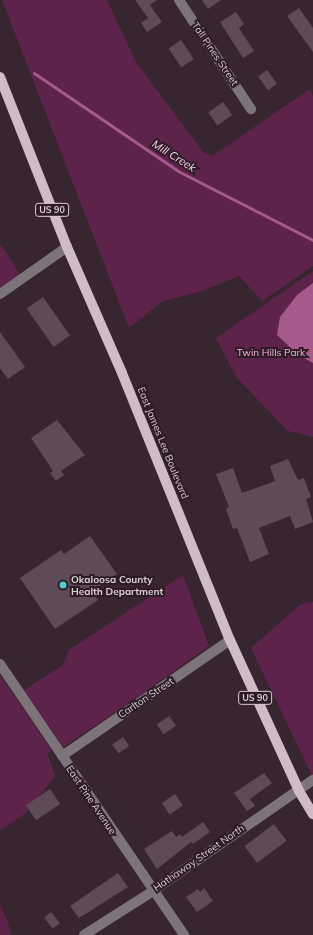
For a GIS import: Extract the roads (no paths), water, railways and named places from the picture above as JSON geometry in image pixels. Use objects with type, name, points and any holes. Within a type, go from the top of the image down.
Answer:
[{"type":"main road","name":"East James Lee Boulevard","points":[[0,77],[67,247],[122,373],[230,640],[299,790],[313,814]]},
{"type":"street","name":"Tall Pines Street","points":[[179,0],[251,109]]},
{"type":"street","points":[[0,294],[67,247]]},
{"type":"street","name":"Carlton Street","points":[[62,756],[230,640]]},
{"type":"street","name":"East Pine Avenue","points":[[0,664],[184,935]]},
{"type":"street","name":"Hathaway Street North","points":[[84,935],[153,891],[267,810],[313,780]]},
{"type":"waterway","name":"Mill Creek","points":[[34,73],[178,171],[313,240]]},
{"type":"place","name":"Okaloosa County Health Department","points":[[63,585]]},
{"type":"park label","name":"Twin Hills Park","points":[[271,353]]}]
